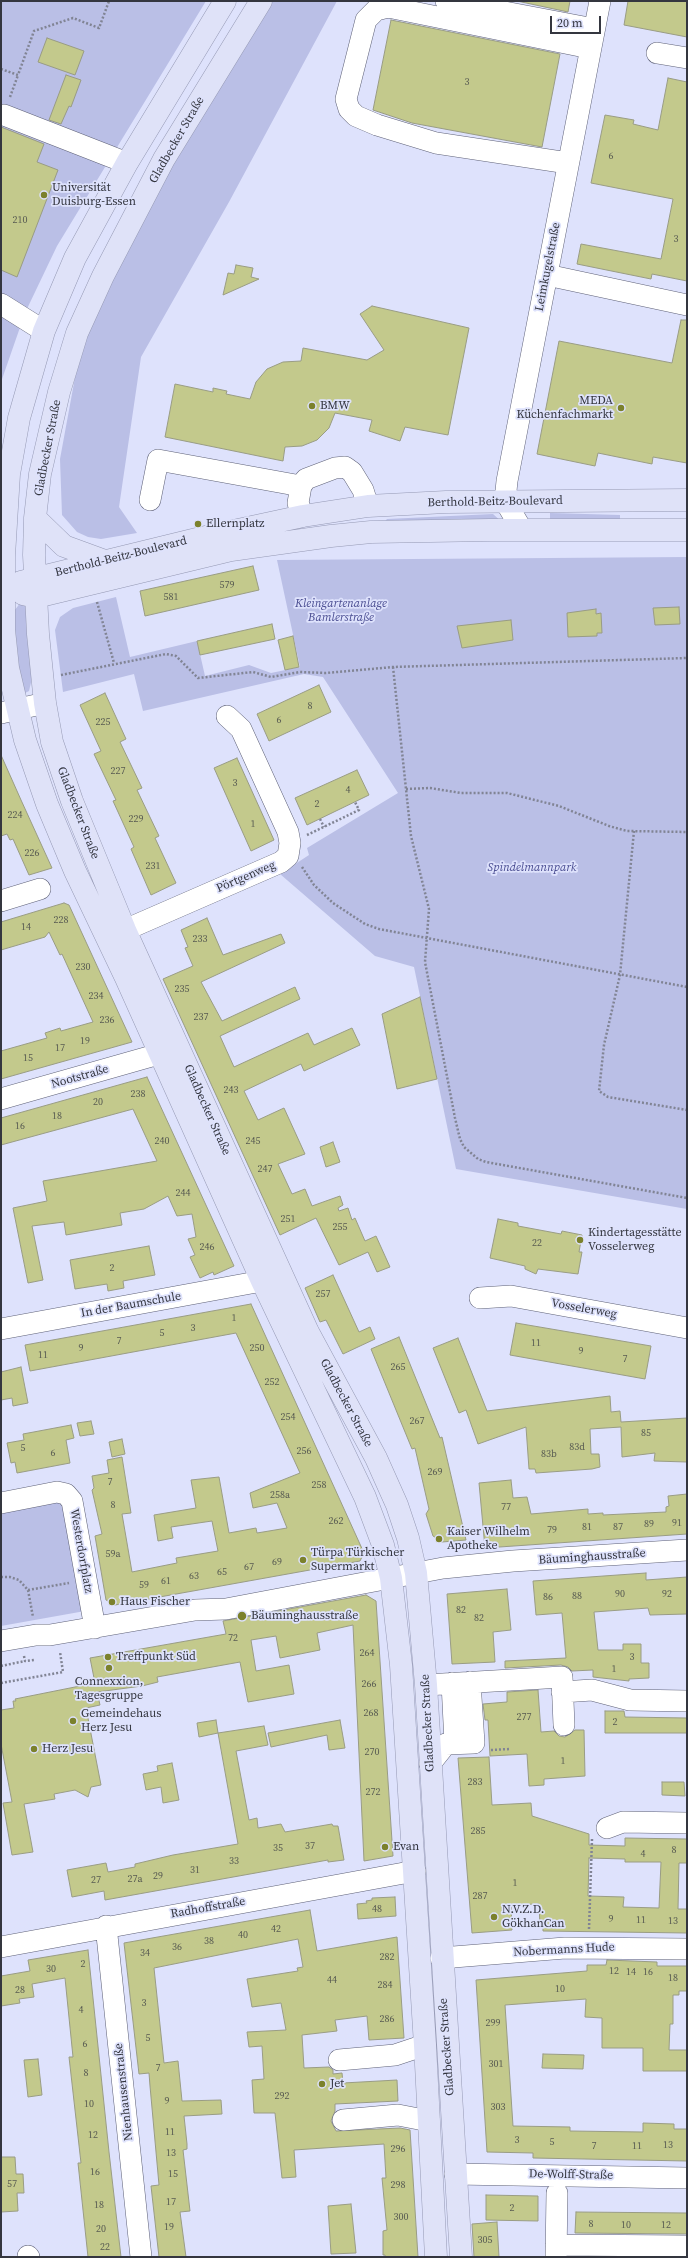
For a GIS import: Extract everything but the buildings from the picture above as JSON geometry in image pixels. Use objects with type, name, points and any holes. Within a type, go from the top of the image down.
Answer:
[{"type":"main road","name":"Gladbecker Straße","points":[[225,1],[127,163],[76,258],[44,331],[19,418],[9,474],[3,588],[9,711],[25,740],[47,804],[75,871],[126,978],[262,1281],[364,1497],[380,1537],[391,1578],[401,1665],[415,1871],[436,2257]]},
{"type":"main road","name":"Gladbecker Straße","points":[[261,1],[164,159],[103,276],[77,333],[59,392],[43,460],[35,518],[36,588],[45,703],[52,742],[72,801],[125,930],[308,1332],[376,1458],[398,1505],[408,1538],[416,1573],[426,1685],[441,1958],[461,2257]]},
{"type":"main road","name":"Berthold-Beitz-Boulevard","points":[[36,588],[105,561],[303,516],[368,506],[446,502],[687,500]]},
{"type":"main road","points":[[368,506],[371,532]]},
{"type":"main road","name":"Berthold-Beitz-Boulevard","points":[[303,516],[331,523],[334,528],[331,536]]},
{"type":"main road","points":[[35,518],[64,546],[105,561]]},
{"type":"main road","name":"Berthold-Beitz-Boulevard","points":[[3,588],[36,588],[66,591],[231,550],[371,532],[687,530]]},
{"type":"main road","name":"Berthold-Beitz-Boulevard","points":[[38,624],[45,610],[66,591]]},
{"type":"street","points":[[446,1],[592,39]]},
{"type":"street","name":"Leimkugelstraße","points":[[505,502],[568,163],[600,1]]},
{"type":"street","points":[[568,163],[436,143],[377,125],[356,116],[349,109],[346,99],[366,20],[376,10],[388,8],[592,39]]},
{"type":"street","points":[[657,53],[687,58]]},
{"type":"street","points":[[4,115],[127,163]]},
{"type":"street","points":[[547,275],[687,305]]},
{"type":"street","points":[[1,304],[44,331]]},
{"type":"street","points":[[150,500],[158,460],[301,486]]},
{"type":"street","points":[[303,516],[298,502],[301,486],[306,479],[335,468],[345,468],[352,472],[363,490],[368,506]]},
{"type":"street","points":[[505,502],[522,530]]},
{"type":"street","points":[[9,711],[45,703]]},
{"type":"street","points":[[227,716],[242,729],[288,832],[289,850]]},
{"type":"street","name":"Pörtgenweg","points":[[125,930],[281,862],[289,850]]},
{"type":"street","points":[[1,901],[40,889]]},
{"type":"street","name":"Nootstraße","points":[[1,1099],[159,1054]]},
{"type":"street","name":"In der Baumschule","points":[[1,1329],[262,1281]]},
{"type":"street","name":"Vosselerweg","points":[[480,1298],[511,1296],[687,1328]]},
{"type":"street","name":"Westerdorfplatz","points":[[1,1503],[58,1492],[66,1494],[72,1501],[95,1628]]},
{"type":"street","name":"Bäuminghausstraße","points":[[1,1641],[95,1628],[195,1610],[226,1610],[416,1573],[486,1563],[687,1550]]},
{"type":"street","points":[[426,1685],[562,1677],[564,1725]]},
{"type":"street","points":[[430,1764],[446,1744],[455,1743],[461,1683]]},
{"type":"street","points":[[562,1692],[592,1690],[630,1700],[687,1701]]},
{"type":"street","points":[[607,1828],[623,1822],[687,1823]]},
{"type":"street","name":"Radhoffstraße","points":[[1,1947],[106,1926],[415,1871]]},
{"type":"street","name":"Nienhausenstraße","points":[[106,1926],[141,2257]]},
{"type":"street","name":"Nobermanns Hude","points":[[441,1958],[565,1948],[687,1949]]},
{"type":"street","points":[[339,2060],[395,2055],[425,2045]]},
{"type":"street","points":[[344,2120],[398,2116],[429,2121]]},
{"type":"street","name":"De-Wolff-Straße","points":[[455,2174],[687,2178]]},
{"type":"street","points":[[557,2194],[556,2251],[687,2246]]},
{"type":"path","points":[[1,69],[18,75],[34,31],[73,18],[99,28],[109,1]]},
{"type":"path","points":[[96,598],[114,663]]},
{"type":"path","points":[[62,675],[114,663],[166,654],[176,656],[198,678],[253,672],[271,677],[300,672],[326,673],[394,667],[687,658]]},
{"type":"path","points":[[394,667],[411,836],[430,909],[425,962],[455,1118],[460,1139],[464,1147],[478,1159],[486,1162],[687,1198]]},
{"type":"path","points":[[406,789],[430,788],[461,793],[497,792],[521,796],[559,806],[609,826],[634,832],[687,832]]},
{"type":"path","points":[[355,802],[359,810],[324,827],[289,850],[303,867],[314,886],[333,903],[365,924],[379,929],[687,987]]},
{"type":"path","points":[[320,819],[324,827]]},
{"type":"path","points":[[634,832],[620,975],[604,1045],[599,1091],[608,1097],[687,1110]]},
{"type":"path","points":[[1,1578],[10,1577],[19,1580],[28,1590],[34,1623]]},
{"type":"path","points":[[28,1590],[86,1579]]},
{"type":"path","points":[[1,1683],[64,1672],[60,1650]]},
{"type":"path","points":[[1,1666],[25,1661]]},
{"type":"path","points":[[589,1934],[592,1838],[607,1828]]},
{"type":"green space","name":"Universität Duisburg-Essen","points":[[1,1],[206,1],[57,246],[25,313],[1,382]]},
{"type":"green space","points":[[264,1],[337,1],[229,202],[141,357],[119,507],[137,533],[101,539],[88,537],[77,532],[62,515],[60,459],[83,334],[107,279]]},
{"type":"green space","points":[[550,513],[620,515],[620,520],[550,524]]},
{"type":"green space","points":[[493,514],[504,524],[380,527],[387,519]]},
{"type":"green space","name":"Spindelmannpark","points":[[687,557],[687,1209],[456,1169],[414,967],[375,956],[280,874],[309,855],[307,848],[398,793],[323,677],[304,674],[143,711],[134,674],[63,692],[55,630],[60,617],[73,608],[116,597],[130,657],[197,641],[205,676],[249,665],[271,673],[300,667],[277,560]]},
{"type":"green space","points":[[25,597],[33,674],[29,691],[23,694],[14,640],[14,611]]},
{"type":"green space","points":[[58,1499],[66,1505],[85,1611],[1,1626],[1,1509]]},
{"type":"place","name":"Universität Duisburg-Essen","points":[[44,195]]},
{"type":"place","name":"BMW","points":[[312,406]]},
{"type":"place","name":"MEDA Küchenfachmarkt","points":[[621,408]]},
{"type":"place","name":"Ellernplatz","points":[[198,524]]},
{"type":"place","name":"Kindertagesstätte Vosselerweg","points":[[580,1240]]},
{"type":"place","name":"Kaiser Wilhelm Apotheke","points":[[439,1539]]},
{"type":"place","name":"Türpa Türkischer Supermarkt","points":[[303,1560]]},
{"type":"place","name":"Haus Fischer","points":[[112,1602]]},
{"type":"place","name":"Bäuminghausstraße","points":[[242,1616]]},
{"type":"place","name":"Treffpunkt Süd","points":[[108,1657]]},
{"type":"place","name":"Connexxion, Tagesgruppe","points":[[109,1668]]},
{"type":"place","name":"Gemeindehaus Herz Jesu","points":[[73,1721]]},
{"type":"place","name":"Herz Jesu","points":[[34,1749]]},
{"type":"place","name":"Evan","points":[[385,1847]]},
{"type":"place","name":"N.V.Z.D. GökhanCan","points":[[494,1917]]},
{"type":"place","name":"Jet","points":[[322,2084]]},
{"type":"park label","name":"Kleingartenanlage Bamlerstraße","points":[[341,611]]}]
